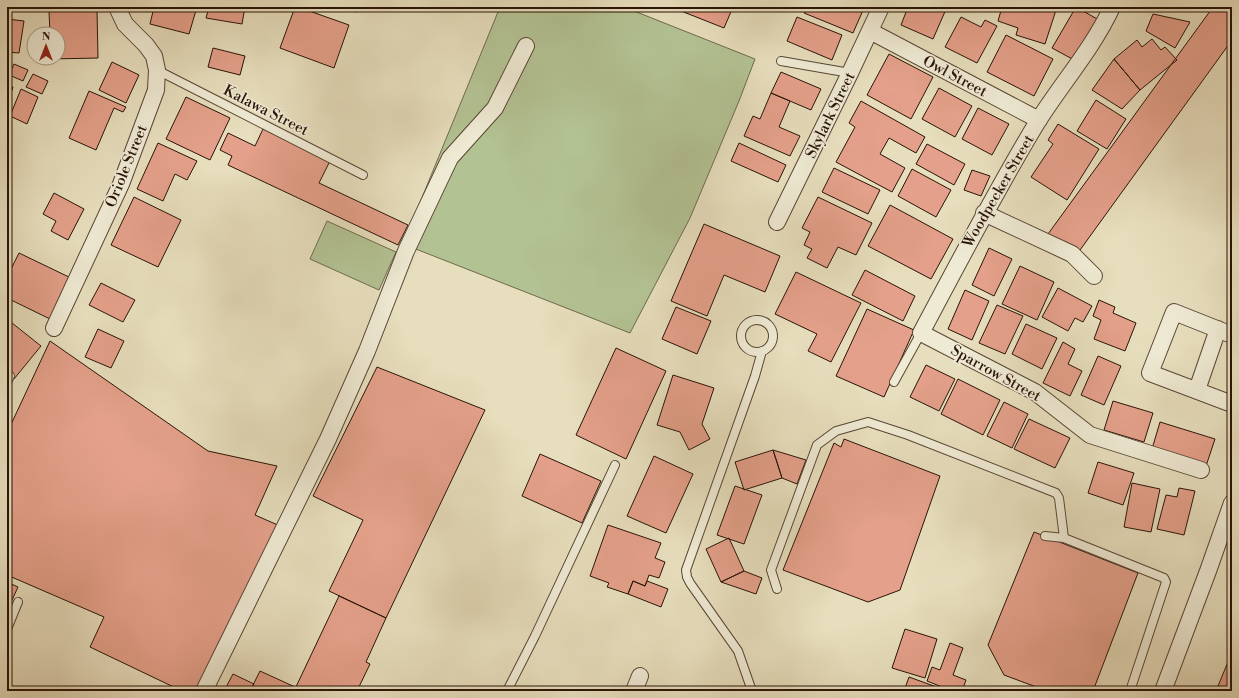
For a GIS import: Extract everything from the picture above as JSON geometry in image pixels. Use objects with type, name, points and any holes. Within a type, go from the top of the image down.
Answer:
[{"type":"street","name":"Oriole Street","points":[[54,328],[121,184],[156,90],[157,70],[154,56],[146,45],[126,24],[117,7]]},
{"type":"street","name":"Skylark Street","points":[[777,222],[881,7]]},
{"type":"street","name":"Woodpecker Street","points":[[921,333],[984,213],[1039,120],[1103,25],[1112,7]]},
{"type":"street","name":"Owl Street","points":[[870,31],[1039,120]]},
{"type":"street","points":[[204,691],[328,439],[367,351],[406,252],[450,158],[495,108],[526,46]]},
{"type":"street","points":[[984,213],[1072,254],[1094,276]]},
{"type":"street","points":[[1196,390],[1225,332],[1174,312],[1150,373],[1232,404]]},
{"type":"street","name":"Sparrow Street","points":[[921,333],[1035,392],[1090,435],[1201,470]]},
{"type":"street","points":[[1163,691],[1206,578],[1232,503]]},
{"type":"street","points":[[634,691],[640,676]]},
{"type":"lane","points":[[781,61],[850,73]]},
{"type":"lane","name":"Kalawa Street","points":[[157,70],[363,175]]},
{"type":"lane","name":"Woodpecker Street","points":[[894,382],[921,333]]},
{"type":"lane","points":[[752,691],[738,651],[690,583],[686,570],[755,376],[762,351]]},
{"type":"lane","points":[[777,589],[771,570],[817,445],[836,431],[868,422],[908,434],[1056,493],[1059,498],[1064,538]]},
{"type":"lane","points":[[507,691],[535,636],[615,465]]},
{"type":"lane","points":[[1046,536],[1064,538],[1164,578],[1166,582],[1130,691]]},
{"type":"lane","points":[[7,629],[18,602]]},
{"type":"green space","points":[[500,7],[624,7],[755,59],[690,218],[630,333],[403,244]]},
{"type":"green space","points":[[327,221],[396,252],[379,290],[310,259]]},
{"type":"building","points":[[154,7],[197,7],[189,34],[150,24]]},
{"type":"building","points":[[209,7],[245,7],[242,24],[206,18]]},
{"type":"building","points":[[295,7],[349,25],[334,68],[280,48]]},
{"type":"building","points":[[340,7],[358,7],[356,12]]},
{"type":"building","points":[[671,7],[733,7],[724,28]]},
{"type":"building","points":[[807,7],[864,8],[853,33],[804,13]]},
{"type":"building","points":[[908,7],[947,7],[933,39],[901,25]]},
{"type":"building","points":[[1002,7],[1057,7],[1045,44],[1016,35],[1018,28],[998,21]]},
{"type":"building","points":[[1076,7],[1099,20],[1076,61],[1052,48]]},
{"type":"building","points":[[1213,7],[1232,7],[1232,40],[1080,250],[1048,234]]},
{"type":"building","points":[[97,10],[98,58],[66,59],[66,26],[50,26],[49,11]]},
{"type":"building","points":[[1153,14],[1190,22],[1175,48],[1146,31]]},
{"type":"building","points":[[797,17],[842,35],[832,60],[787,41]]},
{"type":"building","points":[[961,17],[981,27],[985,20],[997,26],[977,63],[945,47]]},
{"type":"building","points":[[7,19],[24,21],[19,53],[7,52]]},
{"type":"building","points":[[1006,35],[1053,59],[1034,96],[987,72]]},
{"type":"building","points":[[1152,39],[1161,50],[1165,47],[1177,60],[1140,90],[1114,59],[1137,40],[1142,47]]},
{"type":"building","points":[[213,48],[245,56],[240,75],[208,67]]},
{"type":"building","points":[[889,54],[933,77],[911,119],[867,95]]},
{"type":"building","points":[[1114,59],[1140,90],[1122,109],[1092,90]]},
{"type":"building","points":[[112,62],[139,75],[126,103],[99,90]]},
{"type":"building","points":[[14,64],[28,70],[23,81],[9,75]]},
{"type":"building","points":[[781,72],[821,89],[811,110],[771,93]]},
{"type":"building","points":[[33,74],[48,81],[42,94],[26,87]]},
{"type":"building","points":[[7,85],[13,87],[7,105]]},
{"type":"building","points":[[939,88],[972,106],[955,137],[922,119]]},
{"type":"building","points":[[21,89],[38,97],[27,124],[10,116]]},
{"type":"building","points":[[89,91],[126,107],[123,112],[114,108],[96,150],[69,138]]},
{"type":"building","points":[[771,93],[790,101],[779,127],[800,136],[790,156],[744,136],[753,116],[760,119]]},
{"type":"building","points":[[186,97],[230,118],[210,160],[166,139]]},
{"type":"building","points":[[1096,100],[1126,119],[1107,149],[1077,131]]},
{"type":"building","points":[[861,101],[925,137],[916,153],[889,138],[880,154],[905,168],[892,192],[836,162],[855,127],[849,123]]},
{"type":"building","points":[[978,108],[1009,124],[992,155],[962,139]]},
{"type":"building","points":[[1058,124],[1099,149],[1067,200],[1031,177],[1053,144],[1048,140]]},
{"type":"building","points":[[263,129],[330,161],[319,183],[408,225],[398,245],[228,165],[232,156],[220,150],[228,133],[255,146]]},
{"type":"building","points":[[158,143],[197,161],[187,180],[175,174],[163,201],[137,189]]},
{"type":"building","points":[[739,143],[786,165],[778,182],[731,161]]},
{"type":"building","points":[[927,144],[965,164],[954,185],[916,164]]},
{"type":"building","points":[[834,168],[880,190],[868,214],[822,192]]},
{"type":"building","points":[[912,169],[951,190],[936,217],[898,196]]},
{"type":"building","points":[[972,170],[990,176],[981,196],[964,190]]},
{"type":"building","points":[[54,193],[84,209],[68,240],[51,231],[56,221],[43,214]]},
{"type":"building","points":[[134,197],[181,220],[158,267],[111,245]]},
{"type":"building","points":[[818,197],[872,223],[856,255],[838,247],[827,268],[807,258],[812,249],[804,245],[810,232],[802,228]]},
{"type":"building","points":[[890,205],[953,239],[931,279],[868,246]]},
{"type":"building","points":[[704,224],[780,256],[765,292],[724,275],[707,316],[671,301]]},
{"type":"building","points":[[989,248],[1012,259],[994,296],[972,285]]},
{"type":"building","points":[[19,253],[71,278],[50,319],[7,298],[7,277]]},
{"type":"building","points":[[1020,266],[1054,282],[1037,320],[1002,304]]},
{"type":"building","points":[[865,270],[915,296],[903,321],[852,295]]},
{"type":"building","points":[[796,272],[861,303],[831,362],[808,351],[817,334],[775,314]]},
{"type":"building","points":[[101,283],[135,300],[123,322],[89,305]]},
{"type":"building","points":[[1058,288],[1092,306],[1083,322],[1075,318],[1068,331],[1042,317]]},
{"type":"building","points":[[965,290],[989,301],[972,340],[948,329]]},
{"type":"building","points":[[1099,300],[1115,307],[1113,313],[1136,323],[1125,351],[1094,339],[1101,320],[1093,316]]},
{"type":"building","points":[[997,305],[1023,316],[1005,354],[979,343]]},
{"type":"building","points":[[676,307],[711,321],[697,354],[662,339]]},
{"type":"building","points":[[867,309],[914,330],[884,397],[836,376]]},
{"type":"building","points":[[7,319],[41,346],[14,379],[7,374]]},
{"type":"building","points":[[1026,324],[1057,338],[1042,369],[1012,354]]},
{"type":"building","points":[[98,329],[124,341],[111,368],[85,357]]},
{"type":"building","points":[[50,341],[208,451],[277,466],[255,515],[280,526],[202,691],[182,691],[90,647],[104,617],[7,575],[7,433]]},
{"type":"building","points":[[1063,342],[1075,349],[1068,364],[1082,371],[1070,396],[1043,383]]},
{"type":"building","points":[[616,348],[666,371],[626,459],[576,435]]},
{"type":"building","points":[[1098,356],[1121,366],[1104,405],[1081,395]]},
{"type":"building","points":[[926,365],[955,379],[939,411],[910,397]]},
{"type":"building","points":[[377,367],[485,410],[386,618],[329,591],[363,520],[313,496]]},
{"type":"building","points":[[673,375],[714,388],[702,424],[710,439],[689,450],[680,432],[657,425]]},
{"type":"building","points":[[958,379],[1000,400],[983,435],[941,414]]},
{"type":"building","points":[[1113,401],[1153,413],[1144,442],[1104,430]]},
{"type":"building","points":[[1004,402],[1028,414],[1012,448],[987,436]]},
{"type":"building","points":[[1029,419],[1070,438],[1055,468],[1014,449]]},
{"type":"building","points":[[1160,422],[1215,439],[1206,466],[1152,449]]},
{"type":"building","points":[[844,439],[940,476],[900,590],[868,602],[783,570],[834,443],[841,447]]},
{"type":"building","points":[[773,450],[782,478],[744,490],[735,462]]},
{"type":"building","points":[[773,450],[806,460],[797,484],[782,478]]},
{"type":"building","points":[[540,454],[601,481],[582,523],[522,496]]},
{"type":"building","points":[[654,456],[693,474],[666,533],[627,516]]},
{"type":"building","points":[[1098,462],[1134,473],[1123,505],[1088,493]]},
{"type":"building","points":[[1132,483],[1160,489],[1151,532],[1124,527]]},
{"type":"building","points":[[735,486],[762,495],[744,544],[717,535]]},
{"type":"building","points":[[1179,488],[1195,491],[1184,535],[1157,529],[1166,495],[1177,497]]},
{"type":"building","points":[[608,525],[661,543],[655,558],[665,562],[659,578],[649,575],[645,586],[633,581],[628,594],[607,587],[609,583],[590,576]]},
{"type":"building","points":[[1034,532],[1138,573],[1093,691],[1047,691],[1004,675],[988,645]]},
{"type":"building","points":[[729,538],[744,571],[721,582],[706,549]]},
{"type":"building","points":[[744,571],[762,578],[756,594],[721,582]]},
{"type":"building","points":[[633,581],[645,586],[647,581],[668,589],[661,607],[628,594]]},
{"type":"building","points":[[7,582],[18,587],[7,611]]},
{"type":"building","points":[[339,596],[386,618],[366,662],[370,664],[357,691],[294,691]]},
{"type":"building","points":[[905,629],[937,639],[925,678],[892,668]]},
{"type":"building","points":[[950,643],[963,648],[953,675],[966,680],[962,691],[952,691],[927,681],[932,667],[940,670]]},
{"type":"building","points":[[1232,652],[1232,691],[1216,691]]},
{"type":"building","points":[[260,671],[295,687],[294,691],[250,691]]},
{"type":"building","points":[[233,674],[254,684],[250,691],[224,691]]},
{"type":"building","points":[[909,677],[942,689],[942,691],[904,691]]}]
